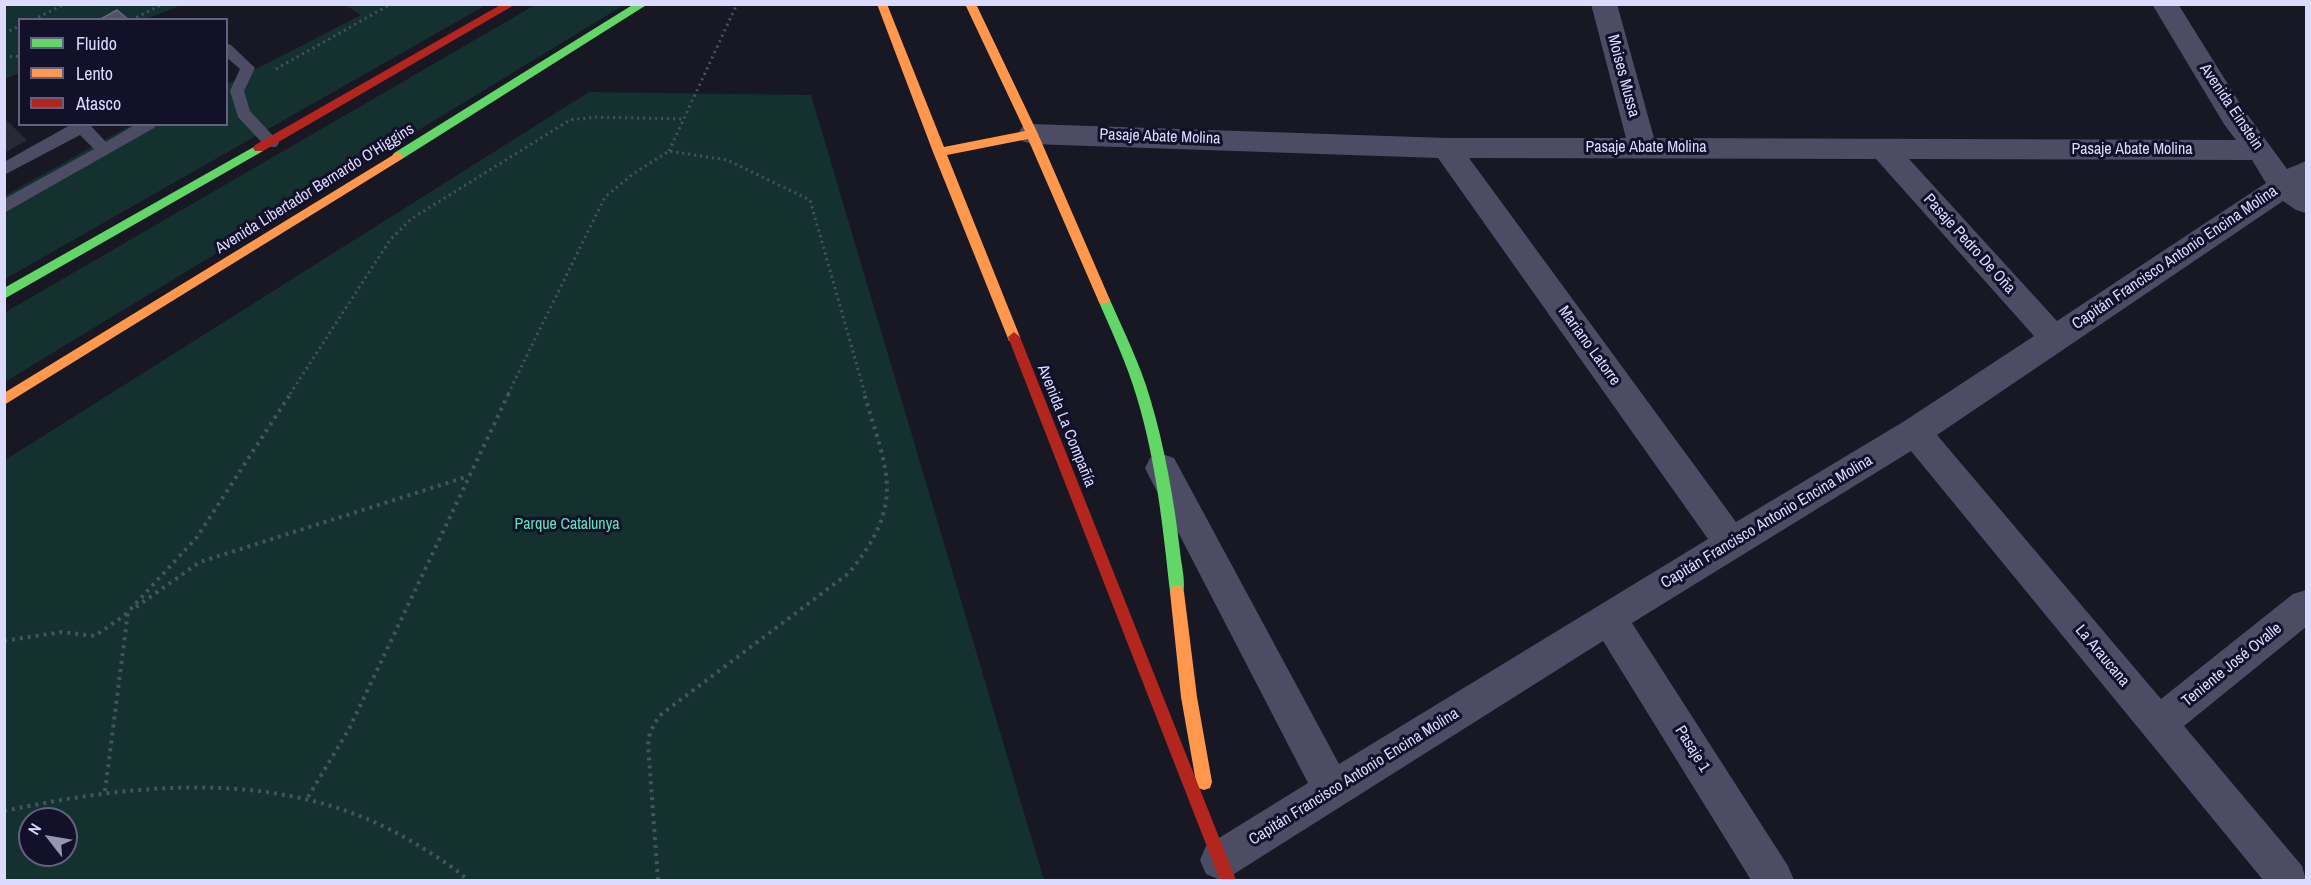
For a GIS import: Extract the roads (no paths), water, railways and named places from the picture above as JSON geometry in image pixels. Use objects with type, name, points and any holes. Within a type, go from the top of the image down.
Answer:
[{"type":"main road","points":[[4,294],[512,4]]},
{"type":"main road","name":"Avenida Libertador Bernardo O'Higgins","points":[[4,400],[643,4]]},
{"type":"main road","name":"Avenida La Compañía","points":[[882,4],[1224,870]]},
{"type":"main road","points":[[970,4],[1032,134],[1132,364],[1147,410],[1160,464],[1189,697],[1224,870]]},
{"type":"main road","points":[[939,152],[1032,134]]},
{"type":"street","name":"Moises Mussa","points":[[1604,4],[1643,148]]},
{"type":"street","name":"Avenida Einstein","points":[[2165,4],[2234,117],[2260,150],[2299,186]]},
{"type":"street","name":"Pasaje Abate Molina","points":[[1032,134],[1446,148],[2260,150]]},
{"type":"street","name":"Mariano Latorre","points":[[1446,148],[1732,544]]},
{"type":"street","name":"Pasaje Pedro De Oña","points":[[1883,149],[2055,339]]},
{"type":"street","name":"Capitán Francisco Antonio Encina Molina","points":[[1224,870],[1332,790],[1609,618],[1916,432],[2055,339],[2299,186]]},
{"type":"street","name":"La Araucana","points":[[1916,432],[2288,880]]},
{"type":"street","points":[[1160,464],[1332,790]]},
{"type":"street","name":"Teniente José Ovalle","points":[[2158,724],[2307,606]]},
{"type":"street","name":"Pasaje 1","points":[[1609,618],[1774,880]]},
{"type":"lane","points":[[228,50],[248,69],[232,86],[243,113],[271,143]]},
{"type":"lane","points":[[4,169],[80,126],[104,150]]},
{"type":"lane","points":[[4,207],[146,126]]},
{"type":"park label","name":"Parque Catalunya","points":[[567,525]]}]
